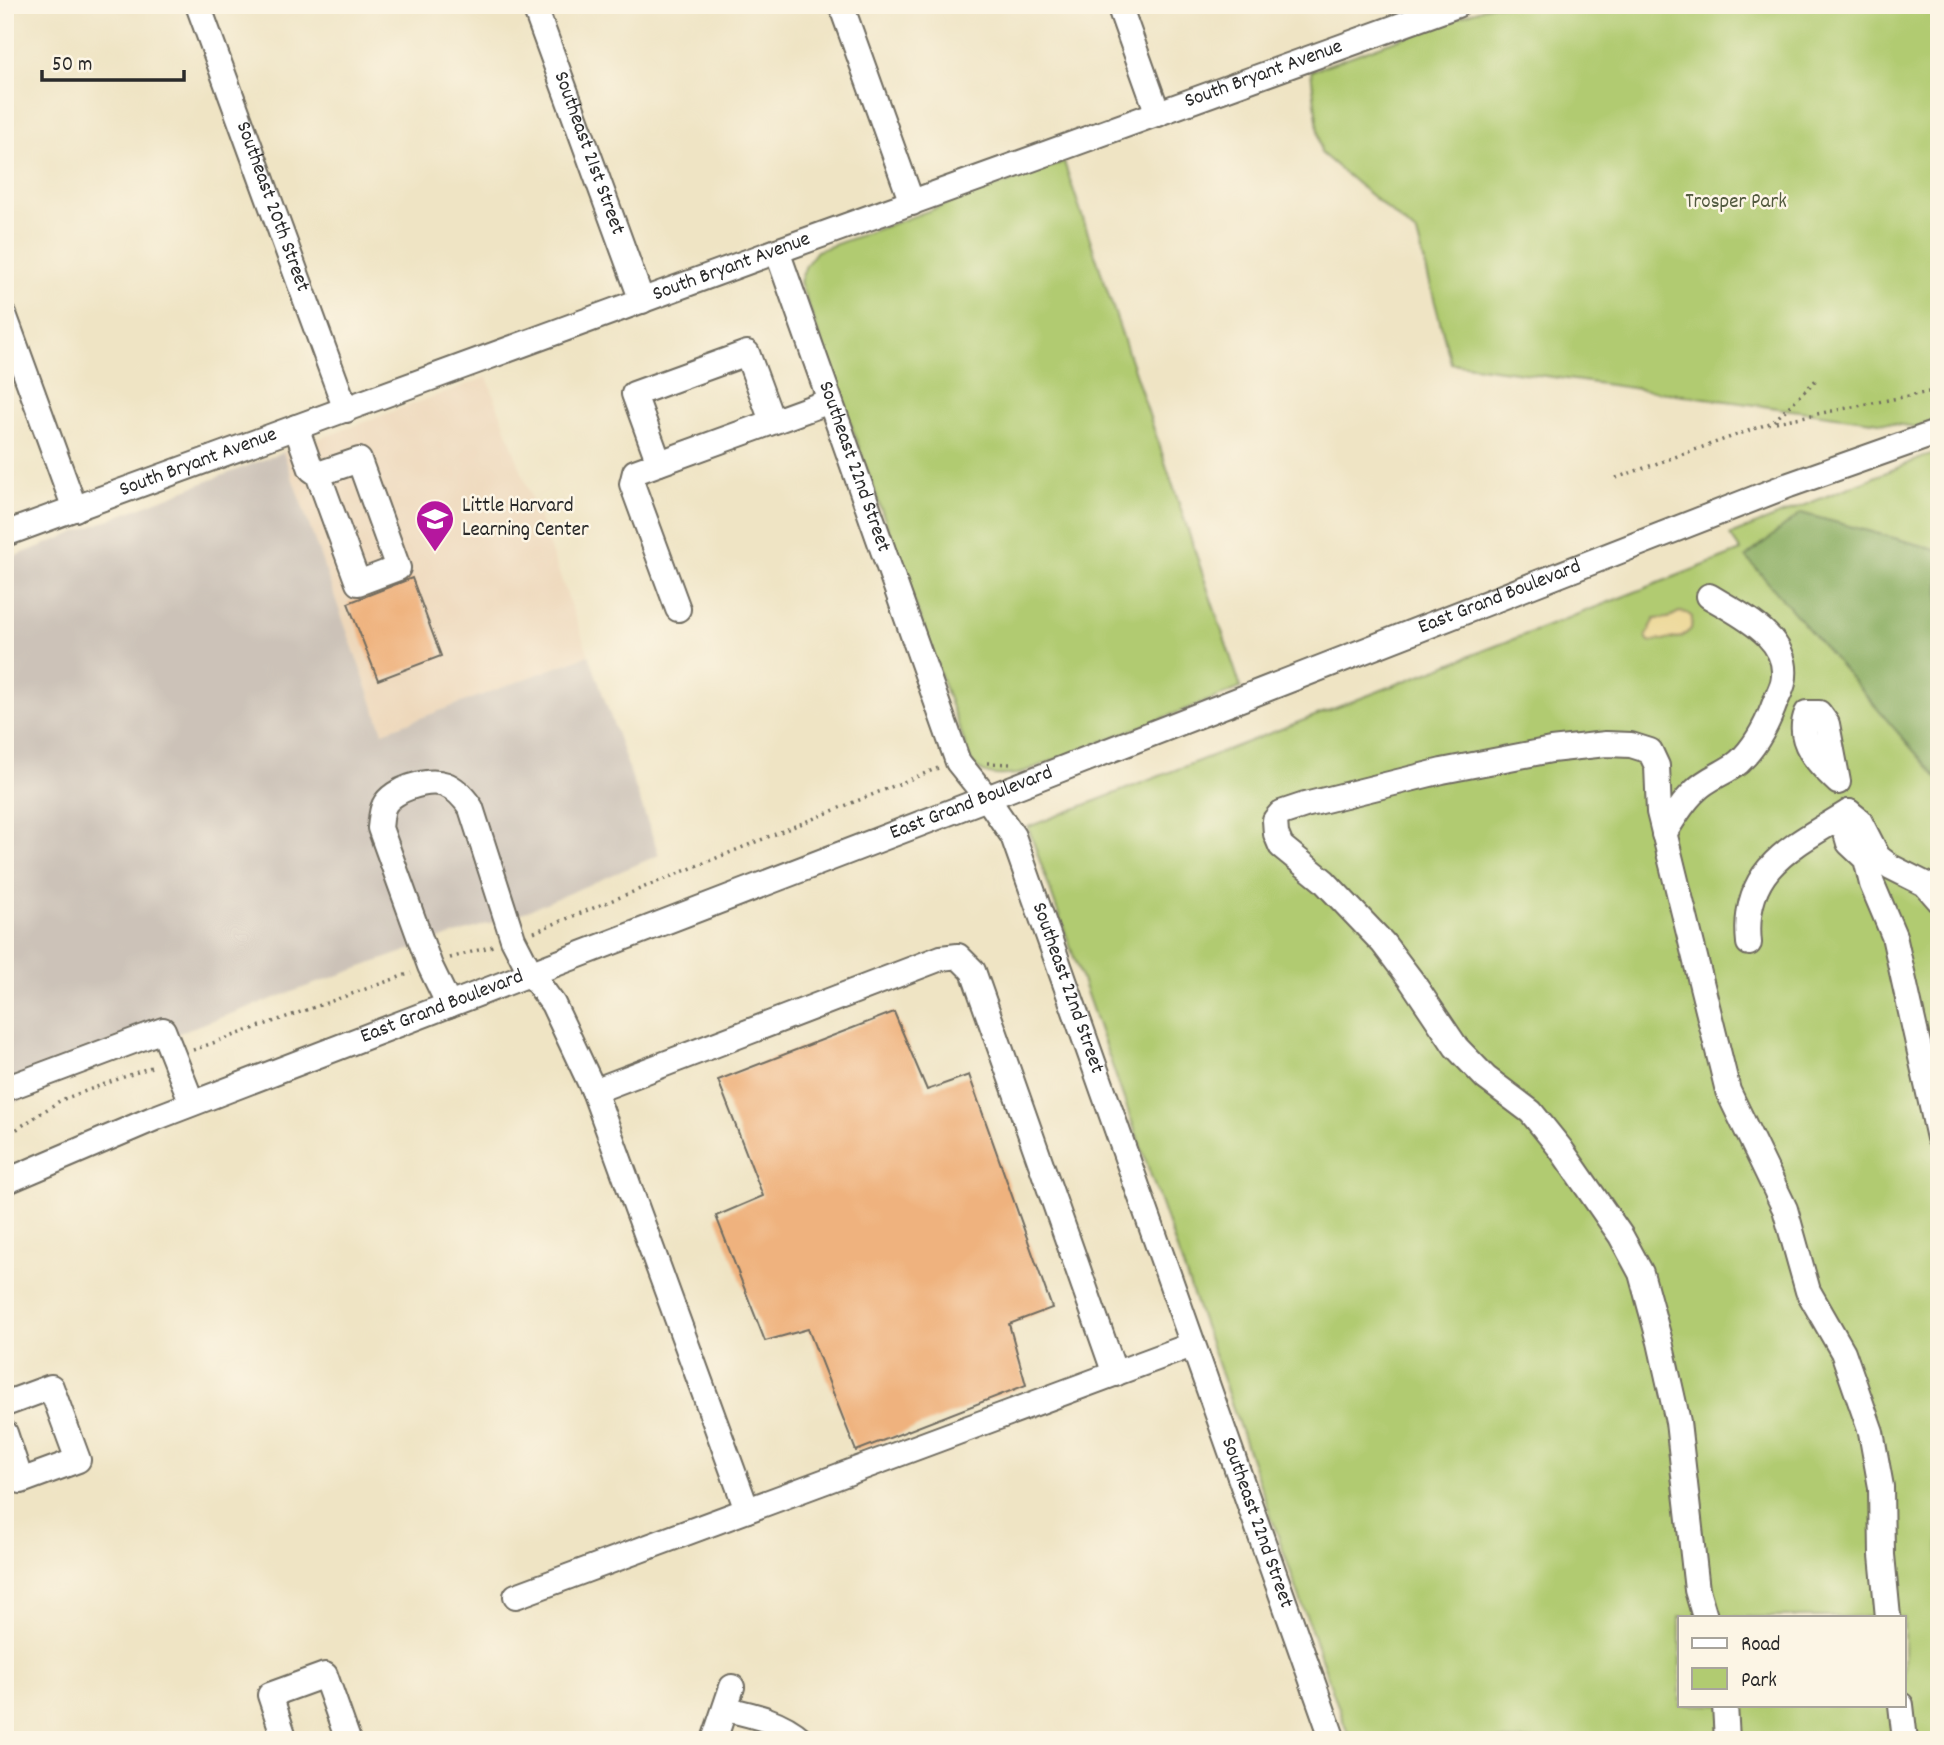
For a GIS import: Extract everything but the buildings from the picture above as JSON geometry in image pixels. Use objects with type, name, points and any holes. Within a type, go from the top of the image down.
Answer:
[{"type":"street","name":"Southeast 20th Street","points":[[198,5],[346,410]]},
{"type":"street","name":"Southeast 21st Street","points":[[534,5],[642,301]]},
{"type":"street","points":[[841,5],[912,203]]},
{"type":"street","points":[[1119,5],[1158,114]]},
{"type":"street","name":"South Bryant Avenue","points":[[5,534],[1158,114],[1424,11],[1457,5]]},
{"type":"street","name":"Southeast 22nd Street","points":[[777,251],[958,762],[988,798],[1013,836],[1333,1740]]},
{"type":"street","points":[[5,317],[75,509]]},
{"type":"street","points":[[659,463],[634,394],[747,353],[772,421]]},
{"type":"street","points":[[678,609],[632,484],[635,472],[830,401]]},
{"type":"street","points":[[296,427],[311,469],[318,474],[358,583],[398,568],[359,460],[318,474]]},
{"type":"street","name":"East Grand Boulevard","points":[[5,1182],[192,1103],[988,798],[1789,485],[1939,432]]},
{"type":"street","points":[[1664,834],[1679,809],[1695,790],[1738,762],[1754,744],[1771,713],[1783,681],[1783,657],[1771,639],[1756,626],[1709,596]]},
{"type":"street","points":[[1705,1616],[1697,1590],[1678,1422],[1641,1273],[1620,1236],[1560,1148],[1531,1112],[1486,1078],[1456,1047],[1383,943],[1324,881],[1281,846],[1276,834],[1275,820],[1281,813],[1399,781],[1552,750],[1606,744],[1631,745],[1650,751],[1657,766],[1659,812],[1664,834],[1728,1091],[1785,1209],[1808,1291],[1843,1352],[1871,1432],[1881,1487],[1882,1555],[1888,1616]]},
{"type":"street","points":[[449,1005],[430,966],[380,828],[384,806],[401,790],[429,780],[440,782],[460,792],[471,808],[511,933],[531,974],[553,1004],[594,1091],[747,1510]]},
{"type":"street","points":[[1849,812],[1859,820],[1878,857],[1924,884],[1939,900]]},
{"type":"street","points":[[1749,943],[1747,921],[1752,897],[1766,870],[1785,852],[1849,812]]},
{"type":"street","points":[[1849,812],[1844,826],[1849,844],[1866,859],[1872,884],[1894,936],[1939,1138]]},
{"type":"street","points":[[594,1091],[941,958],[958,956],[973,971],[1115,1374]]},
{"type":"street","points":[[5,1089],[163,1030],[192,1103]]},
{"type":"street","points":[[516,1596],[1192,1345]]},
{"type":"street","points":[[5,1404],[51,1387],[78,1460],[22,1481],[7,1446]]},
{"type":"street","points":[[285,1740],[270,1695],[325,1675],[348,1740]]},
{"type":"street","points":[[714,1740],[729,1698],[754,1715],[790,1729],[802,1740]]},
{"type":"street","points":[[1725,1706],[1727,1740]]},
{"type":"street","points":[[1901,1706],[1905,1740]]},
{"type":"path","points":[[1773,422],[1818,378]]},
{"type":"path","points":[[1616,478],[1773,422],[1939,390]]},
{"type":"shaded area","name":"Little Harvard Learning Center","points":[[487,377],[589,655],[383,732],[283,452]]},
{"type":"shaded area","points":[[283,452],[383,732],[589,655],[659,855],[522,913],[443,938],[191,1028],[5,1107],[5,560]]},
{"type":"green space","name":"Trosper Park","points":[[1492,5],[1939,5],[1939,418],[1916,427],[1451,363],[1417,234],[1321,153],[1311,71]]},
{"type":"green space","points":[[1064,162],[1241,688],[1018,774],[992,775],[975,767],[971,761],[800,282],[806,265],[817,251]]},
{"type":"green space","points":[[1939,451],[1939,1740],[1350,1740],[1028,827],[1741,551],[1730,535]]},
{"type":"green space","points":[[1801,513],[1939,550],[1939,780],[1746,557]]},
{"type":"sand","points":[[1679,612],[1692,617],[1691,629],[1682,637],[1649,642],[1646,636],[1655,619],[1668,618]]},
{"type":"place","name":"Little Harvard Learning Center","points":[[435,553]]}]
